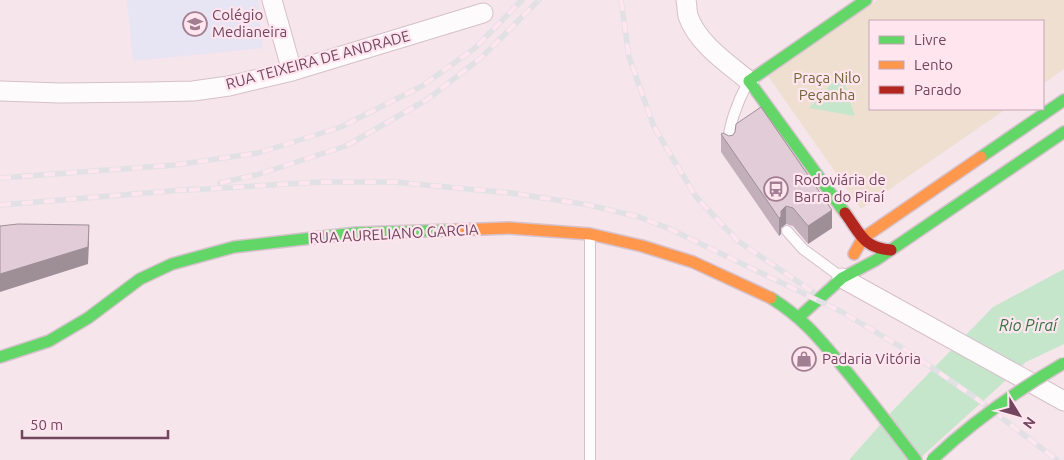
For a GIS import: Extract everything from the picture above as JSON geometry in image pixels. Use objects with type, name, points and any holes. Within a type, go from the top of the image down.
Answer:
[{"type":"street","points":[[272,0],[292,70]]},
{"type":"street","points":[[686,0],[688,15],[696,30],[711,49],[749,81],[863,238],[868,244],[878,249],[891,250]]},
{"type":"street","points":[[749,81],[866,0]]},
{"type":"street","name":"RUA TEIXEIRA DE ANDRADE","points":[[0,92],[193,91],[229,86],[292,70],[483,12]]},
{"type":"street","points":[[842,278],[863,238],[1064,100]]},
{"type":"street","points":[[799,317],[842,278],[865,267],[891,250],[1064,132]]},
{"type":"street","name":"RUA AURELIANO GARCIA","points":[[0,357],[49,341],[88,318],[140,280],[172,264],[234,247],[366,233],[509,228],[590,234],[642,246],[693,262],[766,295],[799,317],[863,391],[916,460]]},
{"type":"street","points":[[842,278],[1061,399]]},
{"type":"street","points":[[932,460],[983,415],[1027,384],[1064,363]]},
{"type":"lane","points":[[729,147],[729,137],[734,117],[739,101],[749,81]]},
{"type":"lane","points":[[787,230],[804,249],[842,278]]},
{"type":"lane","points":[[590,234],[590,460]]},
{"type":"shaded area","name":"Colégio Medianeira","points":[[127,0],[258,0],[263,48],[133,61]]},
{"type":"green space","name":"Praça Nilo Peçanha","points":[[877,0],[1064,0],[1064,69],[1044,83],[1044,20],[869,20],[869,110],[1005,110],[861,209],[768,76]]},
{"type":"water","points":[[841,73],[855,116],[809,108]]},
{"type":"water","name":"Rio Piraí","points":[[1064,269],[1064,344],[1026,362],[918,460],[849,460],[896,407],[993,307]]},
{"type":"building","name":"Rodoviária de Barra do Piraí","points":[[761,107],[832,210],[808,226],[793,208],[786,206],[781,211],[781,217],[779,218],[721,134],[733,135],[736,124]]},
{"type":"building","points":[[18,224],[89,225],[88,247],[0,274],[0,226]]},
{"type":"railway","points":[[0,178],[175,165],[258,153],[341,127],[422,86],[475,48],[522,0]]},
{"type":"railway","points":[[220,183],[256,175],[346,146],[428,99],[482,57],[539,0]]},
{"type":"railway","points":[[621,0],[629,57],[654,127],[696,197],[738,241],[813,292]]},
{"type":"railway","points":[[189,190],[321,182],[394,182],[511,193],[589,205],[639,217],[670,229],[842,312],[911,353],[977,399],[1057,460]]},
{"type":"railway","points":[[0,205],[195,189]]},
{"type":"traffic: fast","points":[[845,213],[749,81],[866,0]]},
{"type":"traffic: fast","points":[[981,157],[1064,100]]},
{"type":"traffic: fast","points":[[799,317],[842,278],[876,260],[1064,132]]},
{"type":"traffic: fast","points":[[0,357],[49,341],[88,318],[140,279],[172,264],[234,247],[356,233],[455,230]]},
{"type":"traffic: fast","points":[[771,298],[802,321],[818,338],[862,390],[916,460]]},
{"type":"traffic: fast","points":[[932,460],[995,408],[1064,363]]},
{"type":"traffic: slow","points":[[854,254],[863,238],[981,157]]},
{"type":"traffic: slow","points":[[455,230],[509,228],[590,234],[642,246],[693,262],[771,298]]},
{"type":"traffic: jam","points":[[845,213],[868,243],[882,249],[891,250]]},
{"type":"place","name":"Colégio Medianeira","points":[[195,24]]},
{"type":"place","name":"Rodoviária de Barra do Piraí","points":[[776,189]]},
{"type":"place","name":"Padaria Vitória","points":[[804,359]]}]
